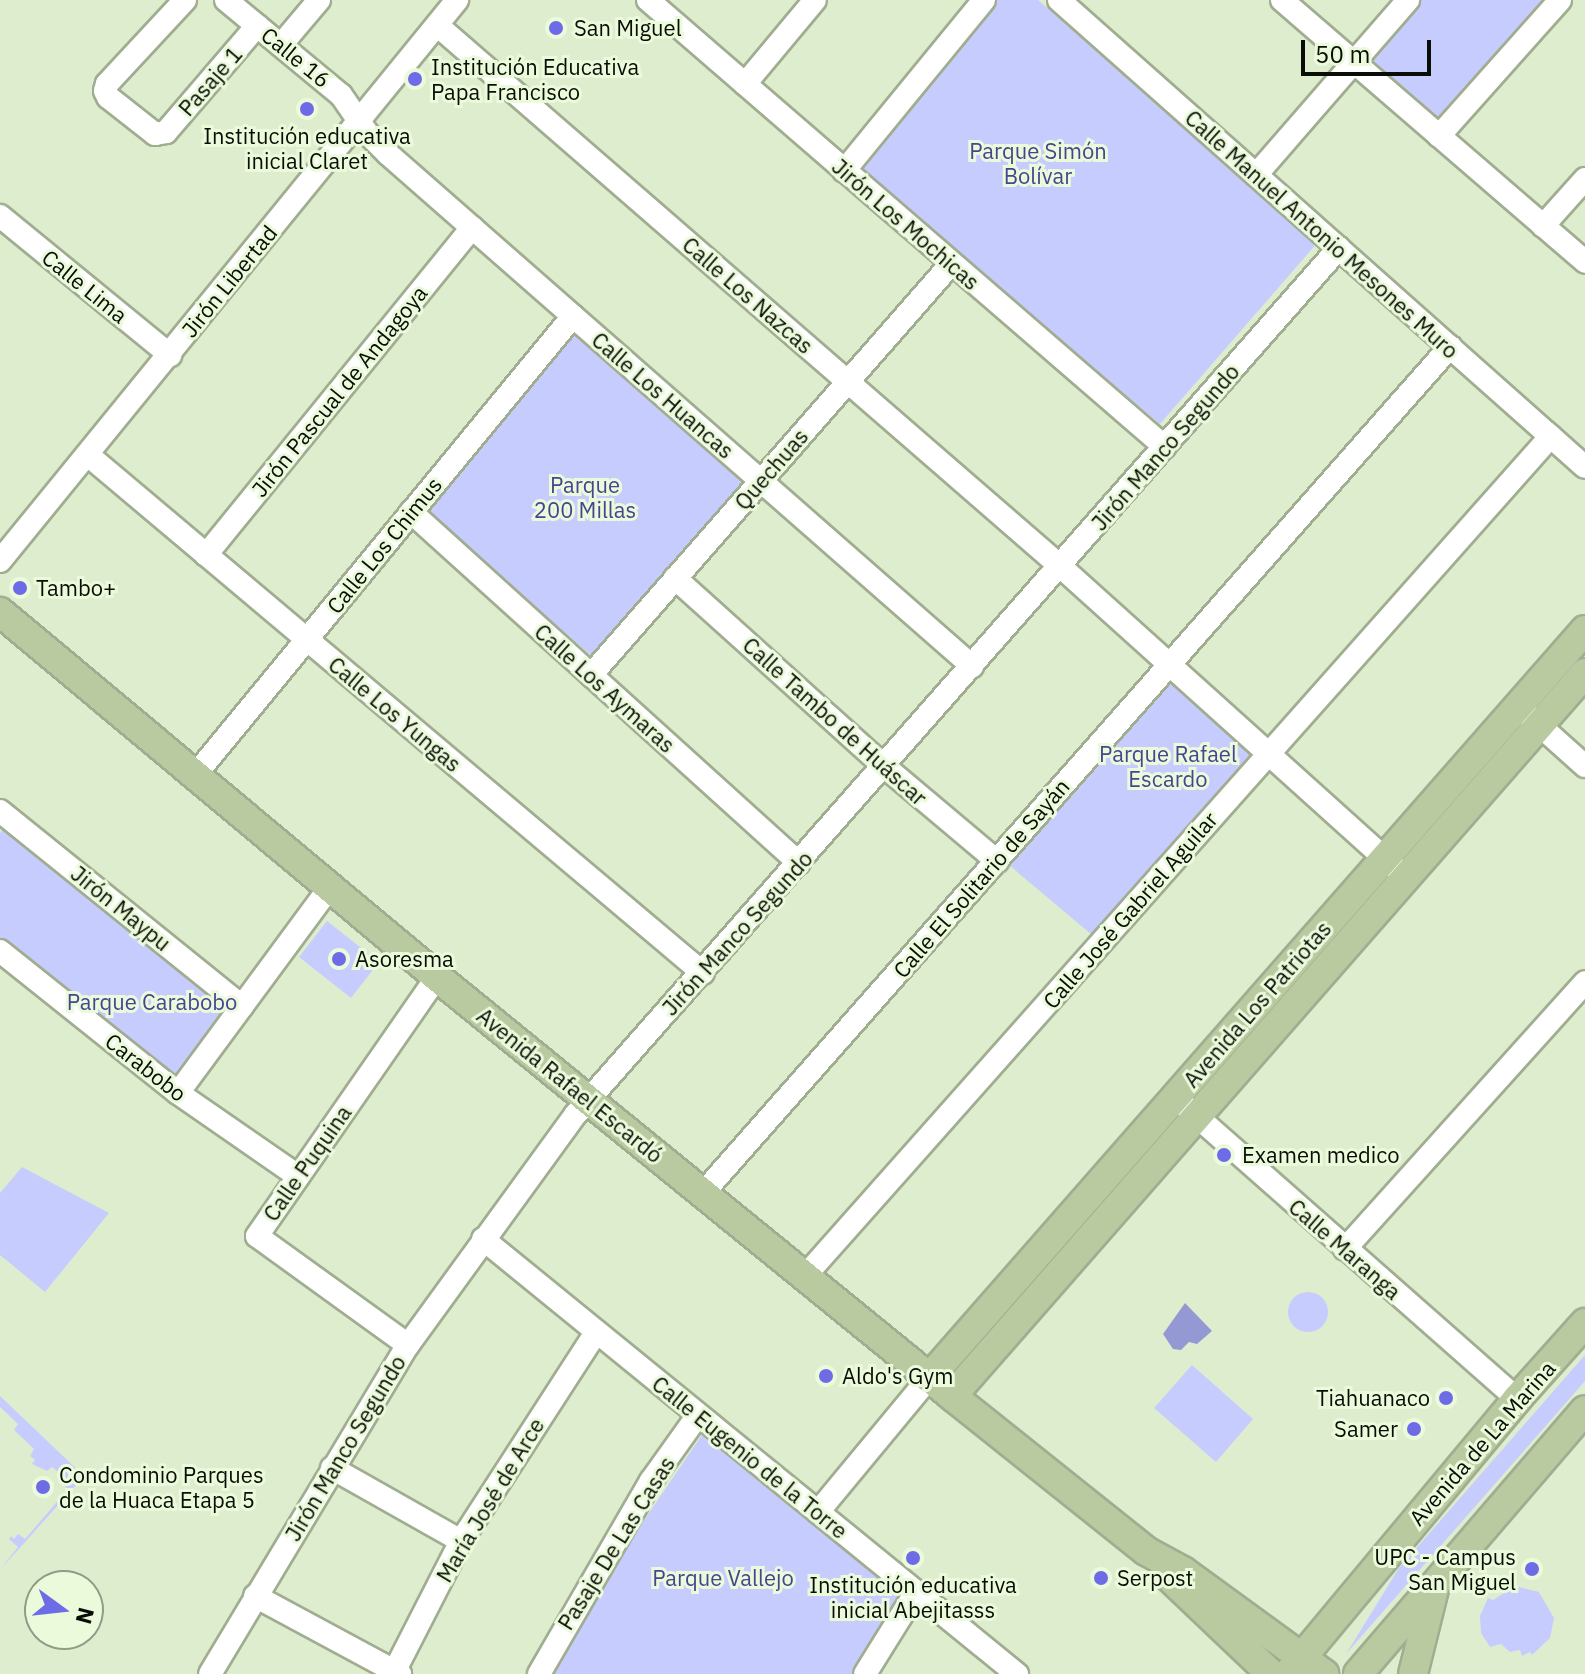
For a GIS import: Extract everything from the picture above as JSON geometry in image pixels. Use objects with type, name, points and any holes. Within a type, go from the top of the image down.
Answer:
[{"type":"main road","name":"Avenida Rafael Escardó","points":[[0,612],[437,977],[929,1378],[1146,1551],[1183,1571],[1305,1668]]},
{"type":"main road","name":"Avenida Los Patriotas","points":[[952,1396],[1407,878],[1528,715],[1585,630]]},
{"type":"main road","name":"Avenida Los Patriotas","points":[[929,1378],[1385,858],[1528,715],[1585,673]]},
{"type":"main road","name":"Avenida de La Marina","points":[[1305,1668],[1517,1399],[1585,1323]]},
{"type":"main road","points":[[1358,1674],[1585,1410]]},
{"type":"main road","points":[[1427,1618],[1489,1546],[1497,1513]]},
{"type":"main road","name":"Avenida Rafael Escardó","points":[[1146,1551],[1176,1587],[1271,1674]]},
{"type":"main road","points":[[1413,1674],[1435,1585]]},
{"type":"street","name":"Pasaje 1","points":[[185,0],[107,84],[105,91],[155,134],[161,135],[257,26]]},
{"type":"street","name":"Calle 16","points":[[226,0],[341,95],[359,120]]},
{"type":"street","points":[[281,45],[319,0]]},
{"type":"street","name":"Jirón Libertad","points":[[0,561],[457,0]]},
{"type":"street","name":"Jirón Los Mochicas","points":[[648,0],[1165,447]]},
{"type":"street","points":[[745,84],[815,0]]},
{"type":"street","points":[[844,171],[984,0]]},
{"type":"street","name":"Calle Manuel Antonio Mesones Muro","points":[[1059,0],[1585,467]]},
{"type":"street","points":[[1282,0],[1585,262]]},
{"type":"street","points":[[1256,175],[1408,0]]},
{"type":"street","points":[[1439,136],[1560,0]]},
{"type":"street","name":"Calle Los Nazcas","points":[[437,25],[1270,752]]},
{"type":"street","name":"Calle Los Huancas","points":[[359,120],[378,144],[472,228],[972,666]]},
{"type":"street","points":[[1543,226],[1585,179]]},
{"type":"street","name":"Calle Lima","points":[[0,216],[170,355]]},
{"type":"street","name":"Jirón Pascual de Andagoya","points":[[206,555],[472,228]]},
{"type":"street","name":"Jirón Manco Segundo","points":[[210,1674],[408,1345],[483,1239],[589,1099],[1339,248]]},
{"type":"street","name":"Quechuas","points":[[591,675],[951,264]]},
{"type":"street","name":"Calle Los Chimus","points":[[196,774],[573,316]]},
{"type":"street","name":"Calle El Solitario de Sayán","points":[[703,1193],[1450,347]]},
{"type":"street","name":"Calle José Gabriel Aguilar","points":[[805,1276],[1551,436]]},
{"type":"street","name":"Calle Los Yungas","points":[[88,455],[703,973]]},
{"type":"street","name":"Calle Los Aymaras","points":[[411,512],[799,863]]},
{"type":"street","name":"Calle Tambo de Huáscar","points":[[675,578],[884,766],[997,861]]},
{"type":"street","points":[[1528,715],[1585,766]]},
{"type":"street","points":[[1270,752],[1407,878]]},
{"type":"street","name":"Jirón Maypu","points":[[0,811],[242,1006]]},
{"type":"street","points":[[178,1093],[330,887]]},
{"type":"street","name":"Carabobo","points":[[0,951],[178,1093],[298,1176]]},
{"type":"street","name":"Calle Puquina","points":[[408,1345],[257,1236],[437,977]]},
{"type":"street","points":[[1345,1249],[1585,982]]},
{"type":"street","name":"Calle Maranga","points":[[1175,1097],[1517,1399]]},
{"type":"street","name":"Calle Eugenio de la Torre","points":[[483,1239],[1017,1674]]},
{"type":"street","name":"María José de Arce","points":[[396,1673],[461,1541],[596,1332]]},
{"type":"street","points":[[818,1512],[929,1378]]},
{"type":"street","name":"Pasaje De Las Casas","points":[[539,1674],[643,1494],[698,1415]]},
{"type":"street","points":[[332,1468],[461,1541]]},
{"type":"street","points":[[865,1674],[916,1592]]},
{"type":"street","points":[[255,1596],[396,1673]]},
{"type":"green space","name":"Parque Simón Bolívar","points":[[997,0],[1038,0],[1318,242],[1160,424],[858,172]]},
{"type":"green space","points":[[1421,0],[1545,0],[1439,121],[1369,59]]},
{"type":"green space","name":"Parque 200 Millas","points":[[575,335],[745,482],[594,658],[424,511]]},
{"type":"green space","name":"Parque Rafael Escardo","points":[[1175,673],[1257,747],[1092,935],[1009,865]]},
{"type":"green space","name":"Parque Carabobo","points":[[3,829],[235,1005],[176,1082],[0,942],[0,833]]},
{"type":"green space","name":"Asoresma","points":[[327,921],[379,962],[351,998],[299,957]]},
{"type":"green space","points":[[22,1167],[109,1213],[45,1292],[0,1255],[0,1193]]},
{"type":"green space","points":[[1308,1292],[1322,1298],[1328,1312],[1322,1326],[1308,1332],[1294,1326],[1288,1312],[1294,1298]]},
{"type":"green space","points":[[1585,1355],[1585,1381],[1346,1654],[1399,1568]]},
{"type":"green space","points":[[1192,1365],[1253,1419],[1216,1462],[1154,1408]]},
{"type":"green space","points":[[0,1396],[84,1476],[0,1570],[18,1547],[9,1539],[11,1536],[14,1539],[18,1534],[25,1539],[68,1489],[58,1480],[62,1475],[52,1467],[47,1471],[32,1464],[35,1460],[30,1456],[34,1449],[14,1430],[18,1424],[0,1407]]},
{"type":"green space","name":"Parque Vallejo","points":[[702,1435],[905,1598],[856,1674],[555,1674],[606,1576]]},
{"type":"green space","points":[[1515,1586],[1539,1592],[1554,1618],[1550,1638],[1532,1655],[1530,1652],[1522,1656],[1520,1650],[1510,1652],[1501,1644],[1490,1647],[1481,1633],[1480,1616],[1488,1598],[1493,1600]]},
{"type":"shaded area","points":[[1185,1303],[1212,1331],[1197,1344],[1189,1342],[1181,1350],[1173,1349],[1163,1334]]},
{"type":"place","name":"San Miguel","points":[[556,28]]},
{"type":"place","name":"Institución Educativa Papa Francisco","points":[[415,79]]},
{"type":"place","name":"Institución educativa inicial Claret","points":[[307,109]]},
{"type":"place","name":"Tambo+","points":[[20,588]]},
{"type":"place","name":"Asoresma","points":[[339,959]]},
{"type":"place","name":"Examen medico","points":[[1224,1155]]},
{"type":"place","name":"Aldo's Gym","points":[[826,1376]]},
{"type":"place","name":"Tiahuanaco","points":[[1446,1398]]},
{"type":"place","name":"Samer","points":[[1414,1429]]},
{"type":"place","name":"Condominio Parques de la Huaca Etapa 5","points":[[43,1487]]},
{"type":"place","name":"Institución educativa inicial Abejitasss","points":[[913,1558]]},
{"type":"place","name":"UPC - Campus San Miguel","points":[[1532,1569]]},
{"type":"place","name":"Serpost","points":[[1101,1578]]}]
